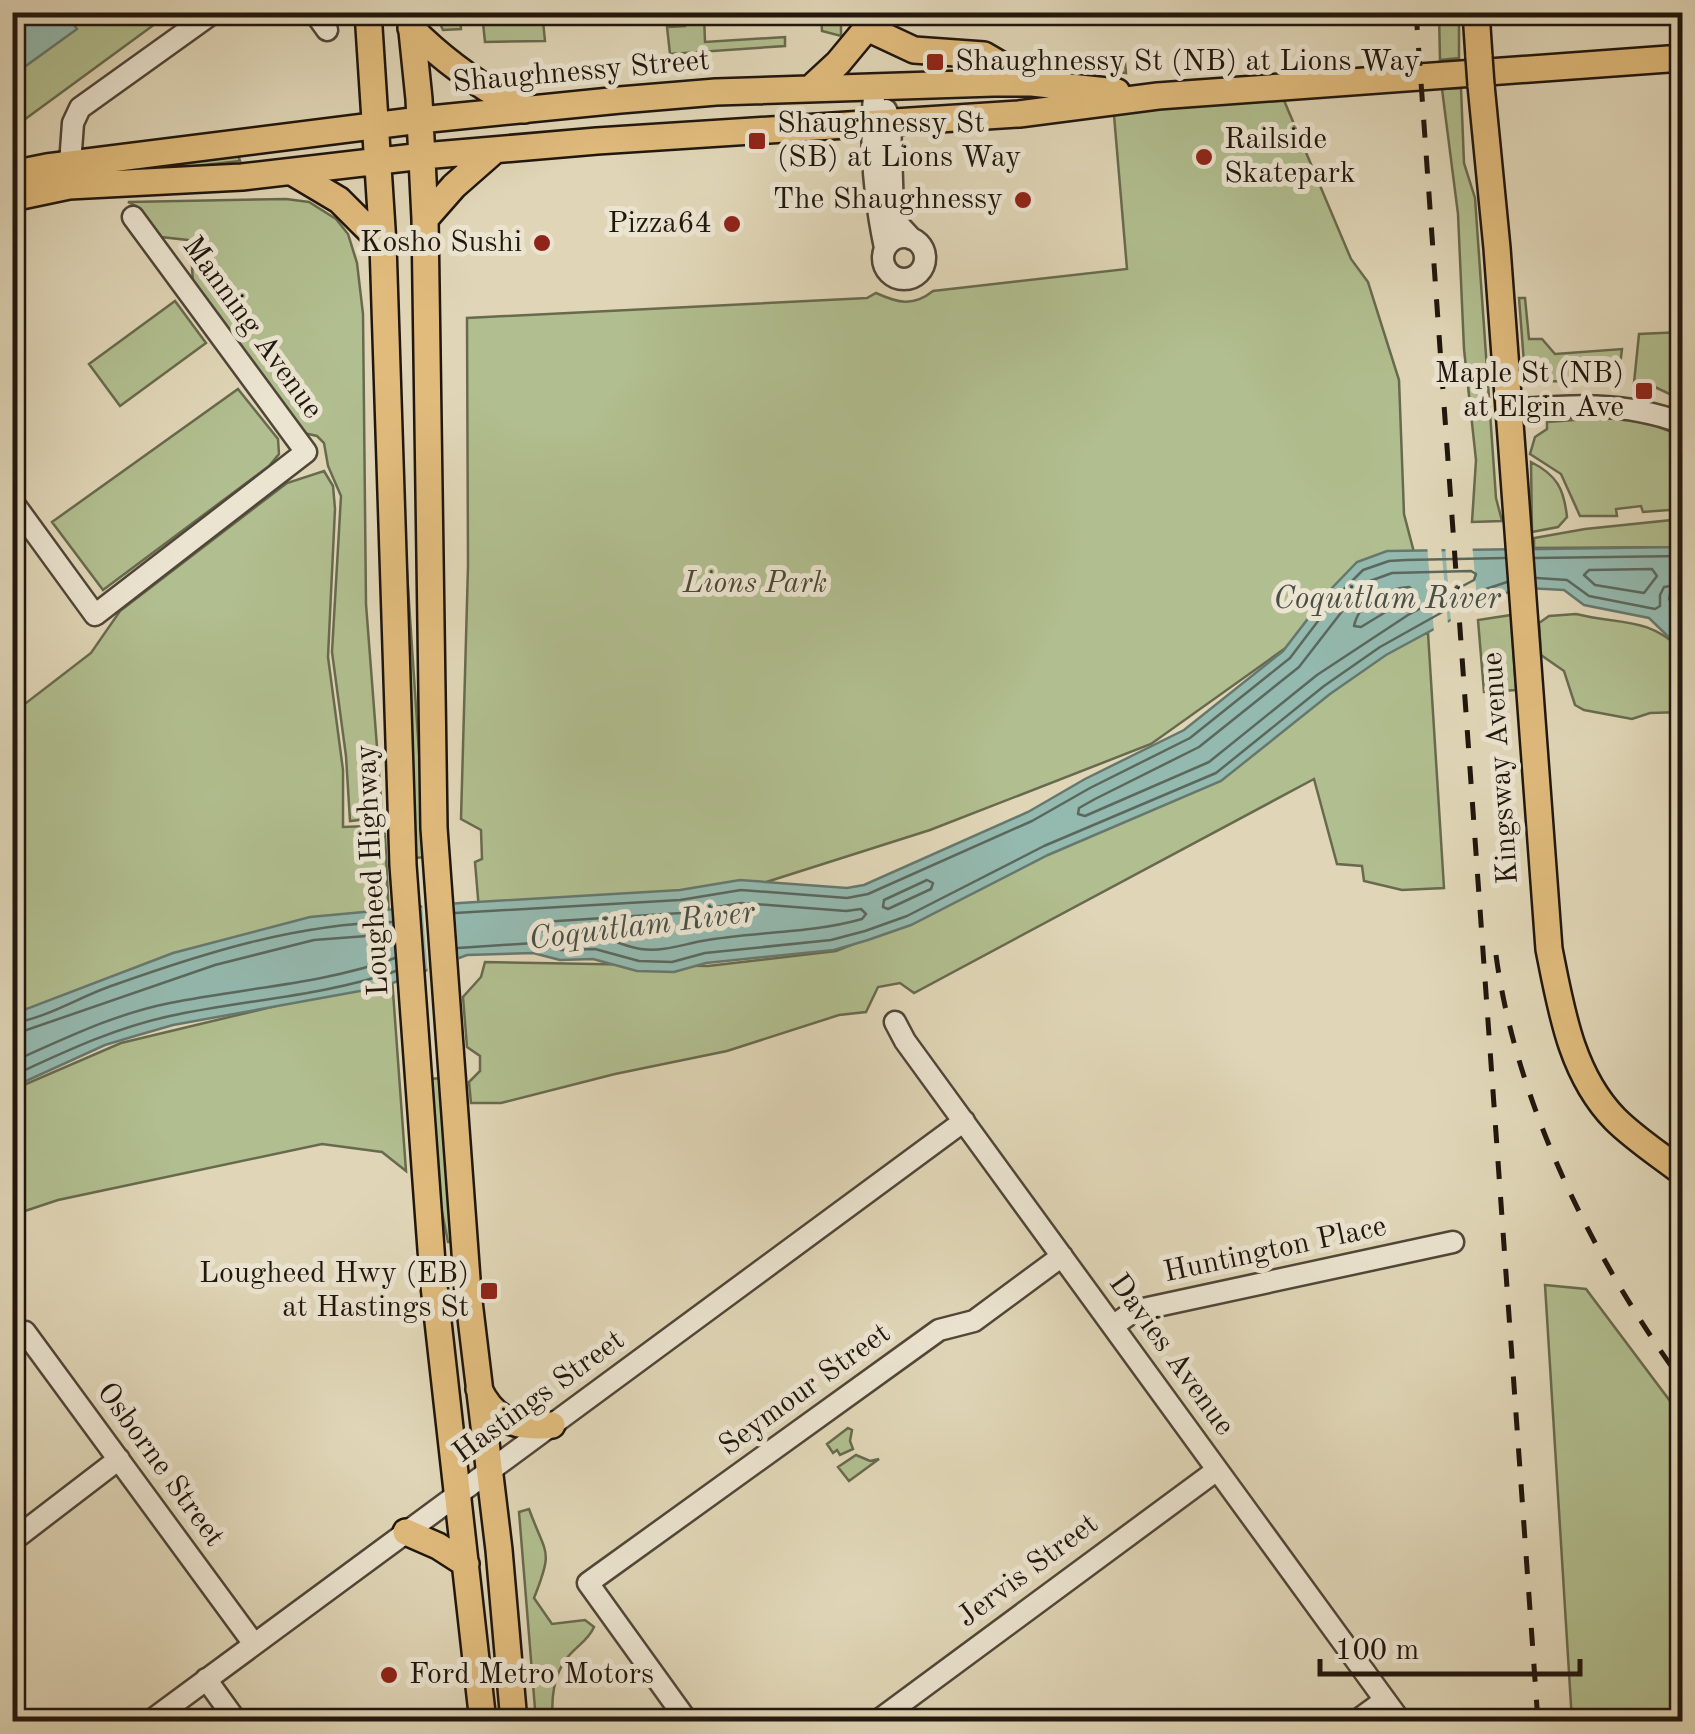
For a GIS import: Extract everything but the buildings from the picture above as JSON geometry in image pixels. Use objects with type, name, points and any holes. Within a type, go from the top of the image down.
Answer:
[{"type":"main road","name":"Lougheed Highway","points":[[368,12],[382,244],[403,865],[433,1277],[483,1722]]},
{"type":"main road","name":"Kingsway Avenue","points":[[1476,12],[1489,198],[1497,248],[1544,904],[1566,1029],[1577,1060],[1603,1105],[1624,1127],[1682,1172]]},
{"type":"main road","points":[[410,20],[459,72],[526,110]]},
{"type":"main road","points":[[410,20],[423,156],[437,862],[478,1386],[514,1722]]},
{"type":"main road","points":[[811,88],[838,64],[867,28],[914,50],[984,55],[1032,83]]},
{"type":"main road","name":"Shaughnessy Street","points":[[12,198],[69,186],[292,172],[423,156],[1036,112],[1158,96],[1682,58]]},
{"type":"main road","name":"Shaughnessy Street","points":[[12,174],[376,125],[716,92],[1032,83],[1158,96]]},
{"type":"main road","points":[[425,219],[454,186],[495,150]]},
{"type":"main road","points":[[292,172],[338,200],[382,244]]},
{"type":"main road","points":[[478,1386],[491,1408],[508,1422],[527,1427],[552,1425]]},
{"type":"main road","points":[[406,1532],[466,1564]]},
{"type":"street","points":[[70,164],[73,123],[82,106],[214,12]]},
{"type":"street","points":[[875,85],[881,121],[894,217],[922,248],[924,261],[912,277],[898,278],[887,270],[883,258],[886,248],[878,210],[881,121]]},
{"type":"street","name":"Manning Avenue","points":[[12,500],[95,616],[306,452],[133,217]]},
{"type":"street","points":[[886,248],[898,238],[912,239]]},
{"type":"street","points":[[1508,410],[1602,404],[1641,410],[1682,423]]},
{"type":"street","name":"Davies Avenue","points":[[895,1022],[905,1041],[1400,1722]]},
{"type":"street","name":"Hastings Street","points":[[149,1722],[964,1122]]},
{"type":"street","name":"Huntington Place","points":[[1113,1326],[1134,1311],[1453,1242]]},
{"type":"street","name":"Seymour Street","points":[[688,1722],[588,1583],[940,1330],[974,1320],[1062,1256]]},
{"type":"street","name":"Osborne Street","points":[[12,1336],[25,1332],[254,1644]]},
{"type":"street","points":[[12,1541],[120,1459]]},
{"type":"street","name":"Jervis Street","points":[[876,1722],[1217,1470]]},
{"type":"street","points":[[206,1679],[237,1722]]},
{"type":"street","points":[[1355,1722],[1385,1700]]},
{"type":"green space","points":[[13,12],[170,13],[13,128]]},
{"type":"green space","points":[[435,13],[460,13],[461,29],[443,30]]},
{"type":"green space","points":[[482,13],[556,13],[557,20],[543,21],[545,41],[485,42]]},
{"type":"green space","points":[[841,13],[841,36],[822,31],[821,14]]},
{"type":"green space","points":[[1439,13],[1459,13],[1459,58],[1440,60]]},
{"type":"green space","points":[[704,14],[705,42],[785,37],[785,46],[670,54],[667,27],[685,26],[684,15]]},
{"type":"green space","points":[[1101,53],[1102,61],[1125,63],[1126,73],[1092,69],[1051,57]]},
{"type":"green space","points":[[1461,88],[1464,163],[1475,198],[1496,498],[1502,521],[1472,522],[1476,460],[1464,349],[1458,214],[1442,89]]},
{"type":"green space","name":"Lions Park","points":[[1283,98],[1351,259],[1368,282],[1399,380],[1404,514],[1416,560],[1151,744],[930,830],[757,885],[480,922],[475,862],[482,859],[481,830],[461,819],[468,566],[467,318],[867,298],[876,293],[898,301],[912,301],[933,291],[1127,269],[1114,115],[1117,111]]},
{"type":"green space","points":[[238,155],[240,161],[134,173],[132,167]]},
{"type":"green space","points":[[128,202],[309,202],[336,219],[348,234],[357,263],[363,314],[366,604],[383,825],[368,819],[350,821],[332,652],[341,496],[328,466],[324,443],[317,436],[299,432],[193,282],[191,253],[196,247],[188,240],[161,237],[140,208]]},
{"type":"green space","points":[[1519,298],[1525,298],[1529,339],[1542,339],[1555,354],[1622,349],[1618,382],[1533,381],[1524,363]]},
{"type":"green space","points":[[175,301],[206,343],[120,406],[89,364]]},
{"type":"green space","points":[[1682,332],[1682,400],[1655,387],[1634,383],[1639,334]]},
{"type":"green space","points":[[238,389],[278,439],[279,454],[269,466],[103,590],[52,522]]},
{"type":"green space","points":[[1615,417],[1682,436],[1682,509],[1643,512],[1641,506],[1616,509],[1617,516],[1580,516],[1561,474],[1530,454],[1535,437],[1547,429],[1547,422]]},
{"type":"green space","points":[[1531,462],[1553,478],[1564,498],[1567,517],[1558,527],[1532,532]]},
{"type":"green space","points":[[324,471],[333,486],[335,509],[328,657],[343,770],[343,827],[369,826],[385,834],[389,918],[13,1022],[13,713],[91,653],[120,611],[287,483]]},
{"type":"green space","points":[[1682,519],[1682,547],[1534,548],[1534,538]]},
{"type":"green space","points":[[405,542],[426,857],[414,858]]},
{"type":"green space","points":[[1576,614],[1645,627],[1682,650],[1682,712],[1650,713],[1632,719],[1575,705],[1564,671],[1541,655],[1539,623],[1549,616]]},
{"type":"green space","points":[[1511,615],[1516,690],[1484,692],[1478,620]]},
{"type":"green space","points":[[1428,633],[1444,888],[1402,890],[1364,881],[1362,866],[1337,864],[1314,779],[914,993],[900,983],[878,987],[866,1012],[839,1015],[727,1051],[501,1103],[471,1103],[469,1082],[480,1071],[480,1056],[467,1047],[463,997],[481,977],[485,962],[708,966],[836,951],[925,916],[1404,638]]},
{"type":"green space","points":[[392,978],[406,1171],[382,1152],[322,1144],[58,1200],[13,1215],[12,1090],[121,1043]]},
{"type":"green space","points":[[442,1078],[453,1242],[448,1242],[440,1202],[429,1079]]},
{"type":"green space","points":[[1545,1285],[1586,1289],[1682,1417],[1682,1721],[1572,1721]]},
{"type":"green space","points":[[848,1428],[852,1430],[853,1449],[840,1455],[837,1450],[833,1453],[827,1444]]},
{"type":"green space","points":[[856,1455],[870,1461],[879,1459],[849,1481],[838,1467]]},
{"type":"green space","points":[[529,1509],[546,1560],[534,1598],[552,1624],[585,1620],[594,1627],[559,1672],[553,1721],[536,1721],[519,1512]]},
{"type":"water","points":[[40,13],[65,13],[77,29],[23,68],[13,55],[13,33]]},
{"type":"water","name":"Coquitlam River","points":[[1682,547],[1682,594],[1670,594],[1669,599],[1682,613],[1682,650],[1649,618],[1584,605],[1564,590],[1527,588],[1497,595],[1386,655],[1221,781],[1048,855],[911,925],[868,940],[834,950],[706,963],[674,972],[637,971],[593,959],[560,960],[533,953],[467,955],[382,987],[173,1025],[135,1036],[105,1045],[13,1087],[13,1014],[173,953],[310,917],[460,903],[680,890],[740,880],[847,888],[864,885],[1028,812],[1184,730],[1283,651],[1357,562],[1387,551]]},
{"type":"pier","points":[[1472,543],[1478,609],[1451,624],[1445,544]]},
{"type":"pier","points":[[1427,544],[1441,544],[1448,625],[1434,633]]},
{"type":"pier","points":[[454,898],[459,964],[428,975],[422,903]]},
{"type":"railway","points":[[1416,12],[1538,1722]]},
{"type":"railway","points":[[1496,955],[1521,1067],[1564,1178],[1619,1285],[1682,1381]]},
{"type":"place","name":"Shaughnessy St (NB) at Lions Way","points":[[935,62]]},
{"type":"place","name":"Shaughnessy St (SB) at Lions Way","points":[[757,141]]},
{"type":"place","name":"Railside Skatepark","points":[[1204,157]]},
{"type":"place","name":"The Shaughnessy","points":[[1023,200]]},
{"type":"place","name":"Pizza64","points":[[732,224]]},
{"type":"place","name":"Kosho Sushi","points":[[542,243]]},
{"type":"place","name":"Maple St (NB) at Elgin Ave","points":[[1644,391]]},
{"type":"place","name":"Lougheed Hwy (EB) at Hastings St","points":[[489,1291]]},
{"type":"place","name":"Ford Metro Motors","points":[[389,1675]]}]
